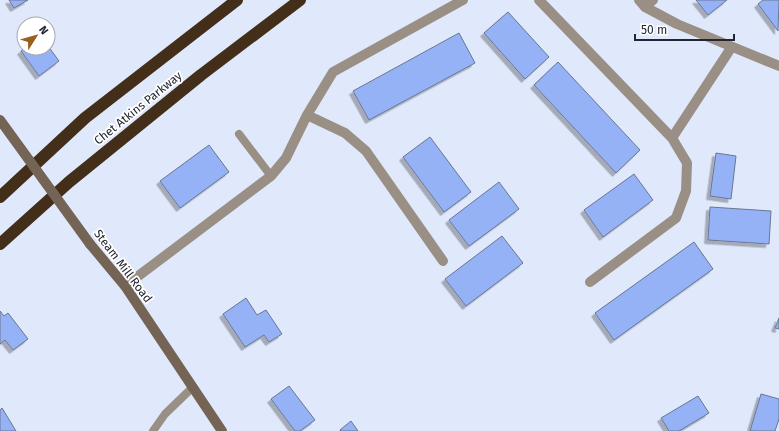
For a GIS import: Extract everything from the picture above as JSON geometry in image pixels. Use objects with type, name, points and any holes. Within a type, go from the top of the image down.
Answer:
[{"type":"highway","name":"Chet Atkins Parkway","points":[[0,197],[86,118],[237,0]]},
{"type":"highway","name":"Chet Atkins Parkway","points":[[0,244],[75,177],[201,75],[300,0]]},
{"type":"street","points":[[125,286],[271,176],[286,158],[307,115],[333,72],[463,0]]},
{"type":"street","points":[[539,0],[672,138],[687,164],[686,191],[676,218],[590,282]]},
{"type":"street","points":[[642,4],[654,0]]},
{"type":"street","points":[[642,4],[676,24],[731,48],[779,66]]},
{"type":"street","points":[[672,138],[731,48]]},
{"type":"street","points":[[307,115],[345,133],[366,151],[443,261]]},
{"type":"street","name":"Steam Mill Road","points":[[0,120],[90,244],[125,286],[222,431]]},
{"type":"lane","points":[[239,134],[271,176]]},
{"type":"lane","points":[[153,431],[165,414],[193,387]]},
{"type":"building","points":[[9,0],[28,0],[14,8]]},
{"type":"building","points":[[696,0],[727,0],[708,15]]},
{"type":"building","points":[[763,0],[779,0],[778,31],[758,4]]},
{"type":"building","points":[[508,12],[549,57],[525,79],[484,33]]},
{"type":"building","points":[[459,33],[475,63],[369,120],[353,91]]},
{"type":"building","points":[[25,56],[55,56],[59,61],[39,76]]},
{"type":"building","points":[[558,62],[640,150],[616,173],[534,85]]},
{"type":"building","points":[[430,137],[471,192],[444,212],[403,157]]},
{"type":"building","points":[[209,145],[229,172],[180,208],[160,181]]},
{"type":"building","points":[[716,153],[736,156],[731,199],[710,196]]},
{"type":"building","points":[[634,174],[653,200],[603,237],[584,210]]},
{"type":"building","points":[[499,182],[519,209],[469,246],[449,220]]},
{"type":"building","points":[[710,207],[771,211],[769,244],[708,240]]},
{"type":"building","points":[[502,236],[523,263],[466,306],[445,279]]},
{"type":"building","points":[[694,242],[713,269],[614,340],[595,313]]},
{"type":"building","points":[[246,298],[257,315],[266,310],[282,334],[269,342],[264,335],[245,347],[223,314]]},
{"type":"building","points":[[0,311],[4,316],[8,313],[28,339],[13,350],[5,340],[0,344]]},
{"type":"building","points":[[779,318],[779,329],[775,328]]},
{"type":"building","points":[[289,386],[315,420],[300,431],[295,431],[271,399]]},
{"type":"building","points":[[761,394],[779,399],[779,419],[775,431],[750,431]]},
{"type":"building","points":[[698,396],[709,413],[679,431],[669,431],[661,418]]},
{"type":"building","points":[[2,408],[16,431],[0,431],[0,410]]},
{"type":"building","points":[[351,421],[358,431],[340,430]]}]
